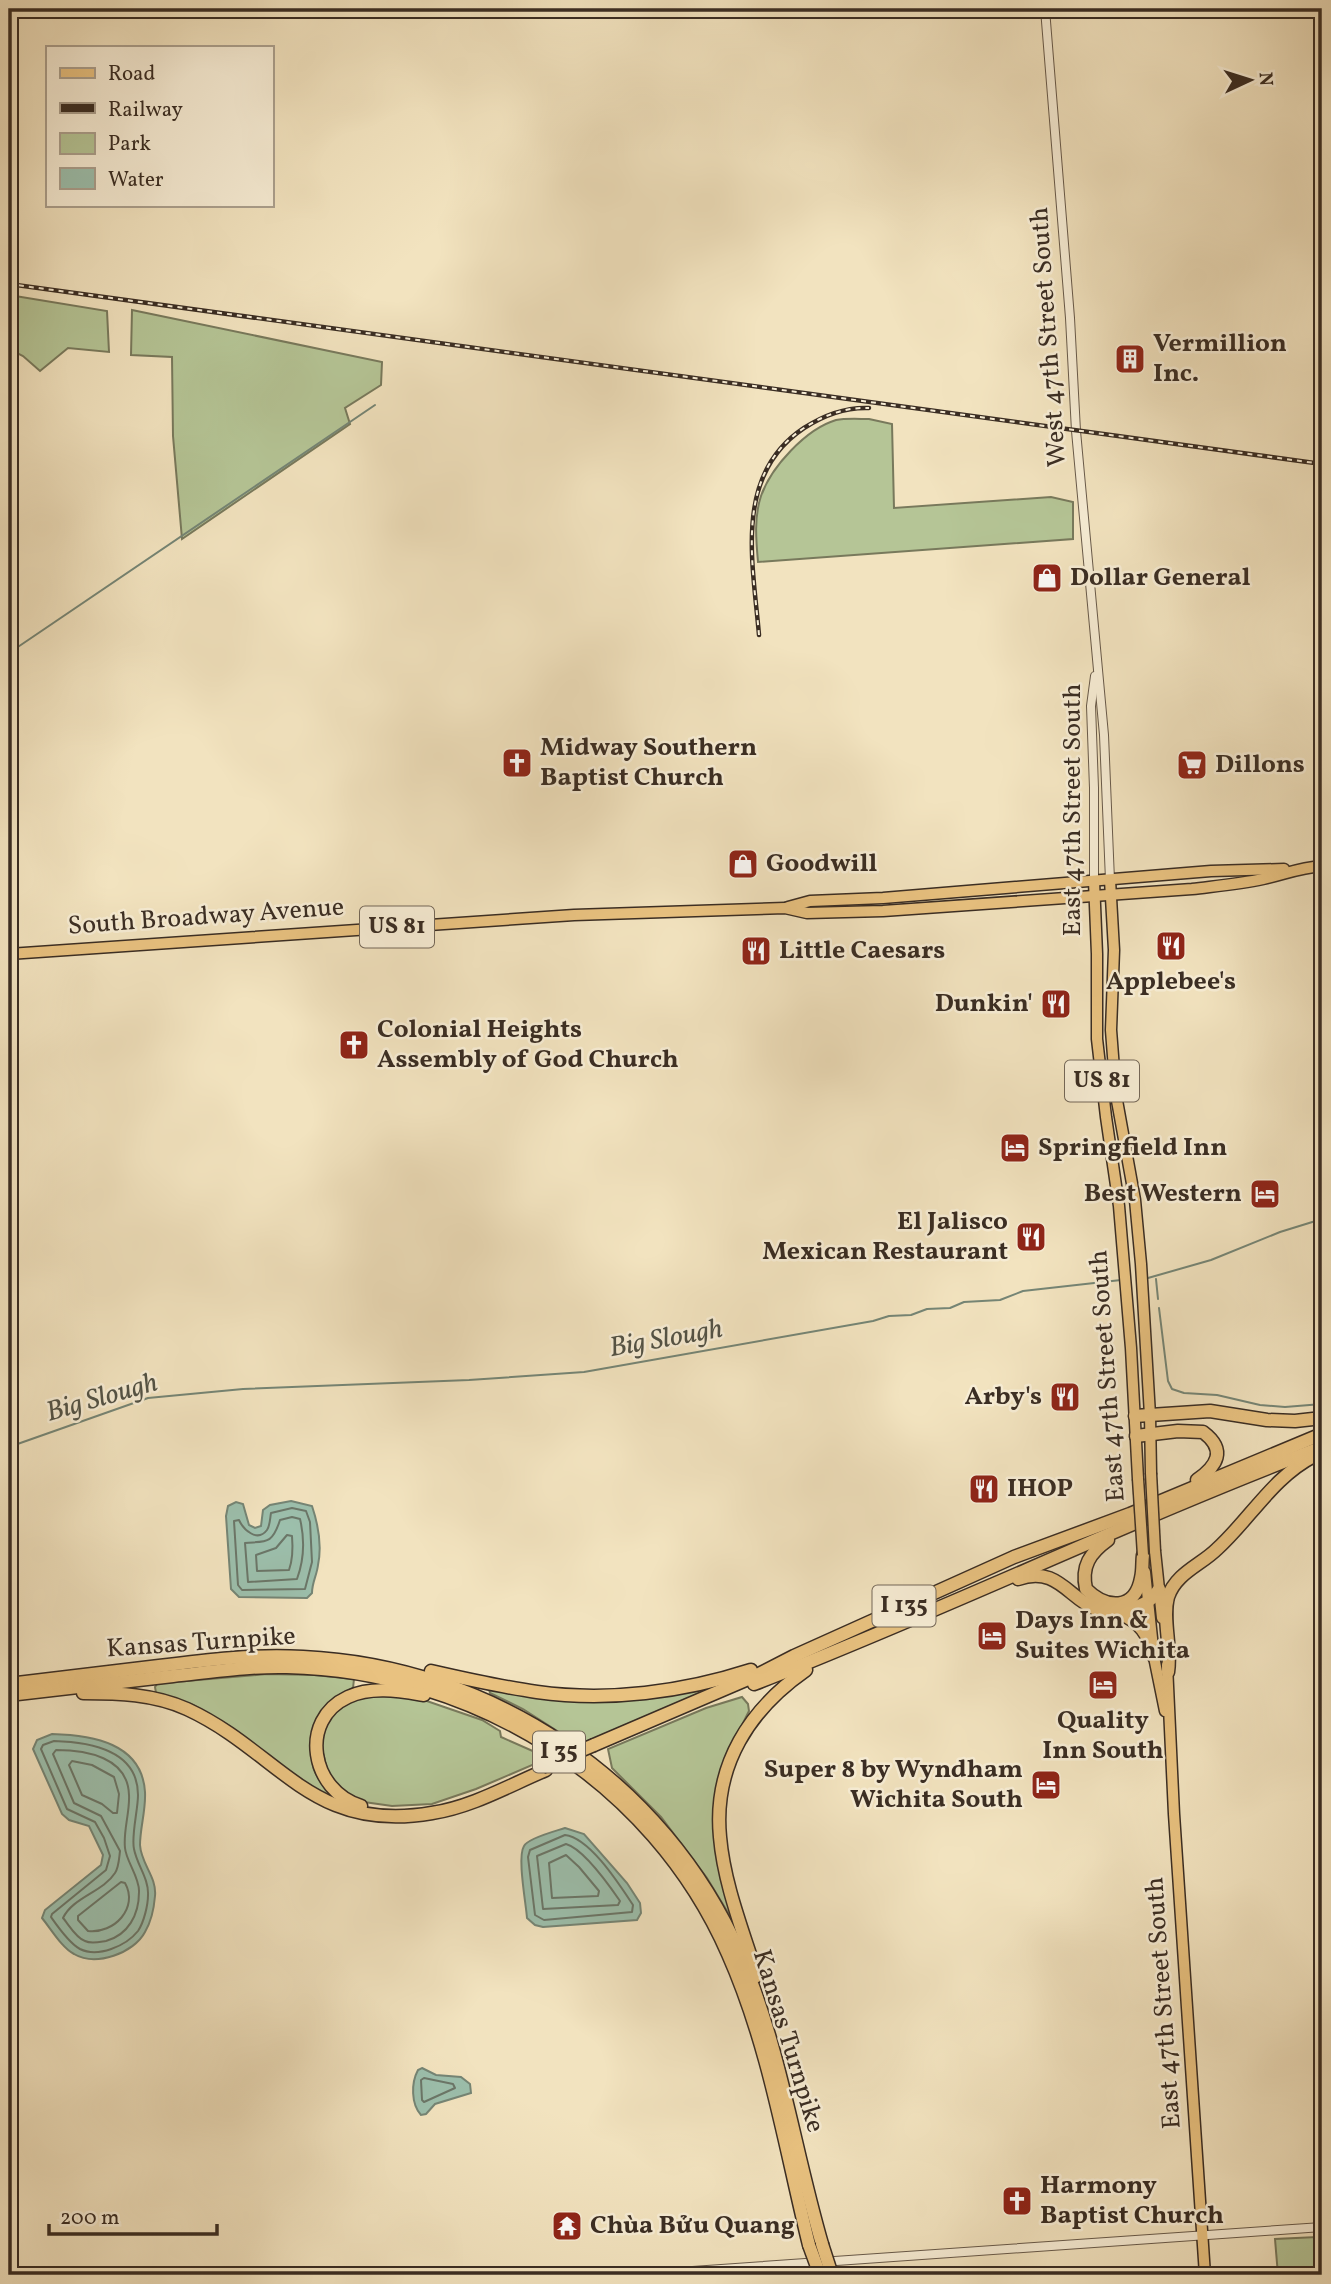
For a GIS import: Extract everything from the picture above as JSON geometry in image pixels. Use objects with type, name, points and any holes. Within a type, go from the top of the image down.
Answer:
[{"type":"highway","points":[[1135,1416],[1210,1411],[1267,1420],[1322,1418]]},
{"type":"highway","points":[[1136,1436],[1178,1431],[1203,1432],[1215,1443],[1217,1453],[1210,1471],[1182,1491]]},
{"type":"highway","name":"I 135","points":[[794,1656],[1014,1558],[1322,1434]]},
{"type":"highway","points":[[1168,1672],[1170,1658],[1166,1605],[1174,1586],[1190,1569],[1215,1551],[1274,1486],[1322,1450]]},
{"type":"highway","name":"I 135","points":[[823,1657],[1128,1526],[1322,1450]]},
{"type":"highway","name":"US 81","points":[[1128,1526],[1097,1548],[1087,1560],[1084,1570],[1086,1589],[1099,1601],[1118,1604],[1126,1602],[1133,1597],[1149,1553]]},
{"type":"highway","points":[[951,1601],[1028,1575],[1041,1576],[1060,1584],[1090,1607],[1108,1614],[1148,1602],[1159,1588]]},
{"type":"highway","points":[[1118,1613],[1133,1619],[1143,1628],[1154,1657]]},
{"type":"highway","points":[[347,1660],[387,1661],[539,1693],[596,1696],[679,1689],[736,1675],[794,1656]]},
{"type":"highway","points":[[9,1695],[110,1693],[168,1702],[220,1728],[303,1789],[344,1809],[379,1815],[419,1815],[452,1809],[755,1676],[794,1656]]},
{"type":"highway","name":"Kansas Turnpike","points":[[9,1684],[225,1659],[302,1657],[347,1660],[430,1678],[507,1709],[567,1744],[631,1797],[680,1852],[715,1904],[750,1978],[775,2061],[816,2244],[820,2275]]},
{"type":"highway","points":[[596,1746],[823,1657]]},
{"type":"highway","points":[[775,2061],[774,2036],[722,1850],[719,1835],[721,1792],[740,1737],[755,1714],[788,1682],[823,1657]]},
{"type":"highway","name":"Kansas Turnpike","points":[[9,1695],[236,1669],[312,1668],[384,1677],[440,1693],[488,1712],[544,1742],[611,1794],[652,1836],[689,1884],[719,1934],[739,1980],[757,2034],[816,2244],[832,2275]]},
{"type":"highway","points":[[544,1742],[534,1740],[482,1714],[434,1697],[385,1690],[365,1691],[342,1700],[323,1721],[317,1737],[319,1768],[331,1789],[350,1802],[376,1810],[412,1811],[439,1807],[544,1769]]},
{"type":"main road","name":"South Broadway Avenue","points":[[785,908],[810,901],[883,898],[1216,871],[1322,866]]},
{"type":"main road","name":"South Broadway Avenue","points":[[9,954],[584,914],[785,908],[807,912],[883,911],[1239,883],[1292,869]]},
{"type":"main road","name":"East 47th Street South","points":[[1110,880],[1114,950],[1111,1030],[1116,1095],[1135,1200],[1150,1415],[1148,1602],[1154,1657],[1169,1728]]},
{"type":"main road","name":"East 47th Street South","points":[[1094,881],[1097,1039],[1105,1117],[1116,1179],[1138,1479],[1149,1553],[1159,1588],[1168,1672],[1169,1728],[1205,2275]]},
{"type":"main road","points":[[1097,973],[1102,1026],[1111,1030]]},
{"type":"main road","points":[[1097,1039],[1105,1046],[1108,1085],[1116,1095]]},
{"type":"street","name":"West 47th Street South","points":[[1045,9],[1096,663]]},
{"type":"street","name":"East 47th Street South","points":[[1096,663],[1104,735],[1110,880]]},
{"type":"street","name":"East 47th Street South","points":[[1094,881],[1091,706],[1096,663]]},
{"type":"street","points":[[635,2275],[1322,2227]]},
{"type":"green space","points":[[9,295],[107,311],[109,352],[68,348],[40,371],[23,356],[9,349]]},
{"type":"green space","points":[[132,310],[382,362],[381,385],[345,408],[350,424],[182,539],[173,436],[172,357],[131,355]]},
{"type":"green space","points":[[840,419],[869,419],[892,424],[894,508],[1051,497],[1073,502],[1073,539],[758,562],[757,512],[766,485],[781,462],[802,440],[825,425]]},
{"type":"green space","points":[[267,1674],[354,1679],[353,1688],[336,1697],[324,1709],[314,1732],[313,1767],[331,1798],[255,1748],[228,1725],[193,1705],[156,1693],[155,1687],[163,1683]]},
{"type":"green space","points":[[489,1689],[536,1697],[700,1689],[703,1694],[596,1740],[576,1743],[523,1709],[490,1693]]},
{"type":"green space","points":[[370,1693],[421,1699],[482,1720],[500,1731],[501,1737],[535,1752],[537,1763],[432,1804],[392,1806],[357,1801],[329,1778],[321,1744],[326,1723],[338,1707]]},
{"type":"green space","points":[[742,1697],[748,1704],[749,1711],[737,1735],[717,1801],[735,1915],[730,1916],[707,1878],[661,1817],[612,1768],[608,1749],[706,1708]]},
{"type":"green space","points":[[1317,2237],[1321,2275],[1278,2275],[1275,2239]]},
{"type":"water","points":[[291,1501],[312,1506],[316,1520],[320,1550],[312,1593],[307,1598],[239,1597],[231,1589],[226,1516],[228,1506],[236,1502],[243,1504],[249,1525],[255,1528],[261,1526],[263,1510],[270,1505]]},
{"type":"water","points":[[52,1734],[83,1737],[112,1745],[135,1762],[142,1775],[145,1799],[140,1845],[154,1883],[154,1905],[149,1924],[140,1940],[114,1956],[93,1959],[74,1954],[61,1943],[42,1918],[45,1910],[101,1865],[103,1855],[89,1826],[69,1820],[62,1814],[33,1749],[37,1740]]},
{"type":"water","points":[[565,1828],[584,1834],[627,1883],[640,1903],[641,1913],[637,1920],[543,1927],[535,1925],[527,1918],[522,1870],[524,1846],[536,1838]]},
{"type":"water","points":[[422,2068],[436,2075],[461,2077],[470,2084],[471,2093],[435,2104],[426,2114],[421,2115],[415,2105],[413,2087],[418,2070]]},
{"type":"waterway","points":[[9,653],[375,405]]},
{"type":"waterway","name":"Big Slough","points":[[1148,1278],[1211,1260],[1280,1232],[1322,1219]]},
{"type":"waterway","points":[[1156,1279],[1158,1299]]},
{"type":"waterway","name":"Big Slough","points":[[9,1447],[148,1398],[243,1389],[469,1380],[584,1372],[889,1316],[911,1315],[927,1309],[950,1308],[964,1302],[1000,1300],[1023,1291],[1121,1280]]},
{"type":"waterway","points":[[1159,1308],[1168,1381],[1172,1389],[1184,1393],[1217,1395],[1260,1405],[1285,1407],[1322,1404]]},
{"type":"railway","points":[[9,284],[1322,464]]},
{"type":"railway","points":[[759,635],[752,550],[753,522],[757,495],[766,470],[781,447],[812,423],[844,410],[869,408]]},
{"type":"place","name":"Vermillion Inc.","points":[[1130,359]]},
{"type":"place","name":"Dollar General","points":[[1047,578]]},
{"type":"place","name":"Midway Southern Baptist Church","points":[[517,763]]},
{"type":"place","name":"Dillons","points":[[1192,765]]},
{"type":"place","name":"Goodwill","points":[[743,864]]},
{"type":"place","name":"Applebee's","points":[[1171,946]]},
{"type":"place","name":"Little Caesars","points":[[756,951]]},
{"type":"place","name":"Dunkin'","points":[[1056,1004]]},
{"type":"place","name":"Colonial Heights Assembly of God Church","points":[[354,1045]]},
{"type":"place","name":"Springfield Inn","points":[[1015,1148]]},
{"type":"place","name":"Best Western","points":[[1265,1194]]},
{"type":"place","name":"El Jalisco Mexican Restaurant","points":[[1031,1237]]},
{"type":"place","name":"Arby's","points":[[1065,1397]]},
{"type":"place","name":"IHOP","points":[[984,1489]]},
{"type":"place","name":"Days Inn & Suites Wichita","points":[[992,1636]]},
{"type":"place","name":"Quality Inn South","points":[[1103,1685]]},
{"type":"place","name":"Super 8 by Wyndham Wichita South","points":[[1046,1785]]},
{"type":"place","name":"Harmony Baptist Church","points":[[1017,2201]]},
{"type":"place","name":"Chùa Bửu Quang","points":[[567,2226]]}]
